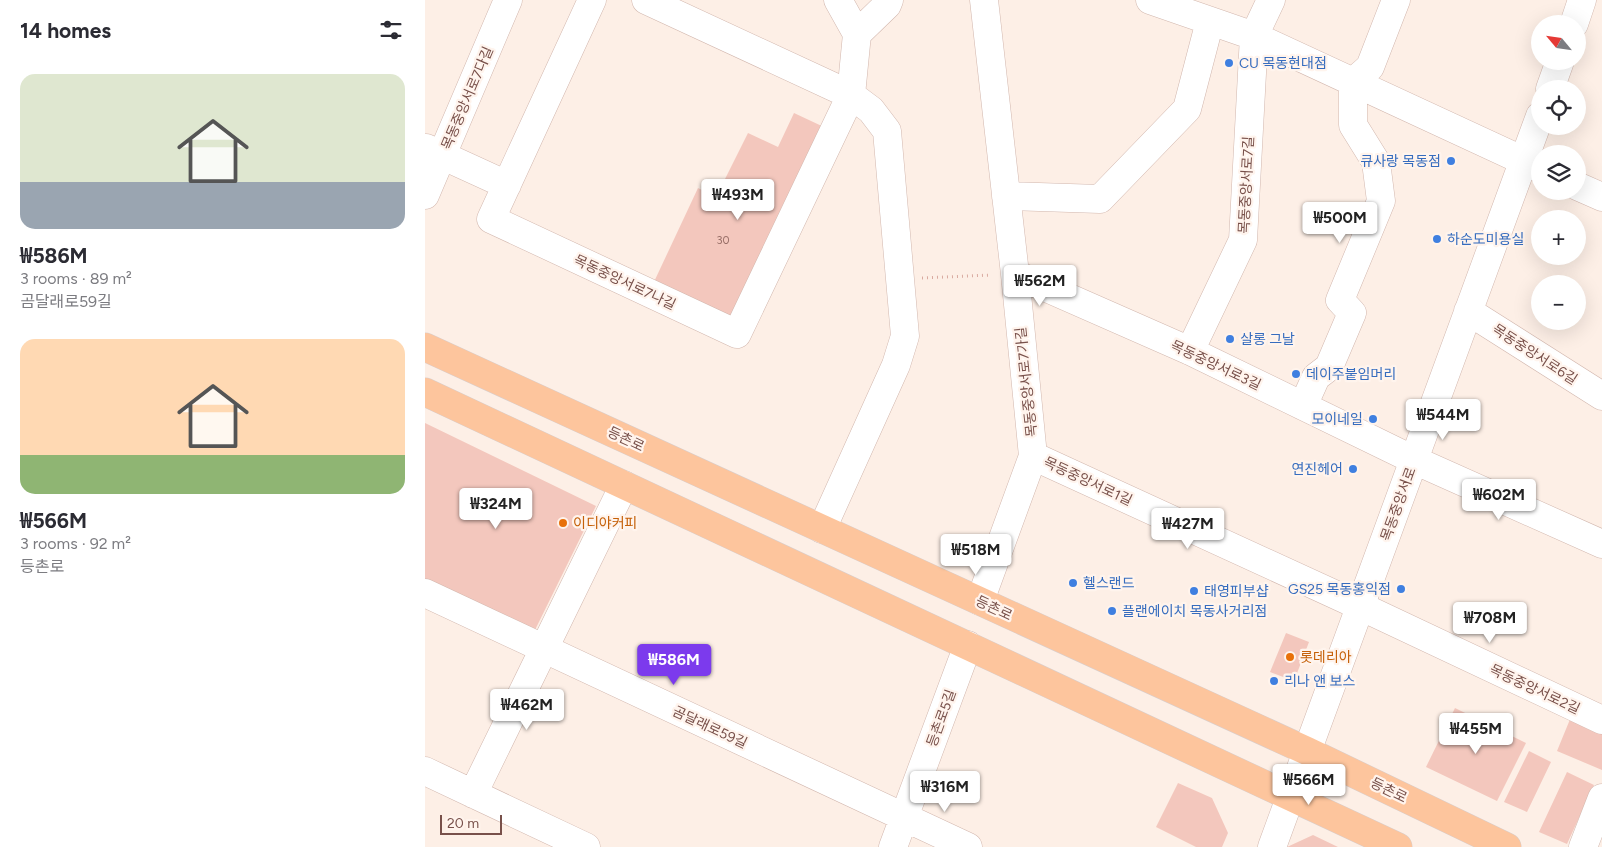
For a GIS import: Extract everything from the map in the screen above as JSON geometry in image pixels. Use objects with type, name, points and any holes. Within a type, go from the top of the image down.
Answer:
[{"type":"main road","name":"등촌로","points":[[425,347],[1307,751],[1507,847]]},
{"type":"main road","points":[[425,392],[1398,847]]},
{"type":"street","name":"목동중앙서로7다길","points":[[425,195],[434,151],[508,0]]},
{"type":"street","name":"목동중앙서로7나길","points":[[592,0],[491,219],[737,334],[851,95],[857,34]]},
{"type":"street","points":[[646,0],[851,95],[871,110],[887,131],[905,336],[896,365],[822,529]]},
{"type":"street","points":[[838,0],[857,34],[889,0]]},
{"type":"street","name":"목동중앙서로7가길","points":[[980,601],[1033,456],[1007,196],[984,0]]},
{"type":"street","points":[[1150,0],[1254,36],[1531,165]]},
{"type":"street","name":"목동중앙서로7길","points":[[1190,352],[1243,240],[1254,36],[1271,0]]},
{"type":"street","points":[[1353,82],[1370,68],[1396,0]]},
{"type":"street","points":[[1577,15],[1583,0]]},
{"type":"street","points":[[1007,196],[1100,199],[1187,109],[1210,21]]},
{"type":"street","points":[[1303,406],[1316,377],[1329,367],[1352,313],[1339,300],[1381,201],[1376,162],[1353,125],[1353,82]]},
{"type":"street","points":[[434,151],[507,184]]},
{"type":"street","name":"목동중앙서로","points":[[1272,847],[1468,311],[1531,167]]},
{"type":"street","points":[[1586,190],[1602,197]]},
{"type":"street","name":"목동중앙서로3길","points":[[1015,274],[1190,352],[1414,460],[1602,544]]},
{"type":"street","name":"목동중앙서로6길","points":[[1468,311],[1602,396]]},
{"type":"street","name":"목동중앙서로1길","points":[[1033,456],[1360,606]]},
{"type":"street","points":[[473,794],[623,485]]},
{"type":"street","name":"곰달래로59길","points":[[425,593],[967,847]]},
{"type":"street","name":"목동중앙서로2길","points":[[1360,606],[1602,720]]},
{"type":"street","name":"등촌로5길","points":[[893,847],[968,645]]},
{"type":"street","points":[[425,771],[586,847]]},
{"type":"street","points":[[1583,847],[1602,798]]},
{"type":"path","points":[[899,279],[1015,274]]},
{"type":"building","points":[[794,113],[826,128],[733,322],[653,284],[698,188],[716,197],[748,133],[778,147]]},
{"type":"building","points":[[425,423],[596,506],[534,632],[425,579]]},
{"type":"building","name":"롯데리아","points":[[1286,633],[1309,642],[1294,681],[1270,672]]},
{"type":"building","points":[[1455,708],[1526,743],[1497,801],[1426,767]]},
{"type":"building","points":[[1573,712],[1602,724],[1602,770],[1557,751]]},
{"type":"building","points":[[1529,751],[1551,762],[1527,812],[1504,802]]},
{"type":"building","points":[[1567,772],[1594,785],[1567,844],[1539,832]]},
{"type":"building","points":[[1178,783],[1212,798],[1228,833],[1222,847],[1196,847],[1156,827]]},
{"type":"building","points":[[1313,835],[1338,847],[1287,847]]},
{"type":"place","name":"CU 목동현대점","points":[[1229,63]]},
{"type":"place","name":"큐사랑 목동점","points":[[1451,161]]},
{"type":"place","name":"하순도미용실","points":[[1437,239]]},
{"type":"place","name":"살롱 그날","points":[[1230,339]]},
{"type":"place","name":"데이주붙임머리","points":[[1296,374]]},
{"type":"place","name":"모이네일","points":[[1373,419]]},
{"type":"place","name":"연진헤어","points":[[1353,469]]},
{"type":"place","name":"이디야커피","points":[[563,523]]},
{"type":"place","name":"헬스랜드","points":[[1073,583]]},
{"type":"place","name":"GS25 목동홍익점","points":[[1401,589]]},
{"type":"place","name":"태영피부샵","points":[[1194,591]]},
{"type":"place","name":"플랜에이치 목동사거리점","points":[[1112,611]]},
{"type":"place","name":"롯데리아","points":[[1290,657]]},
{"type":"place","name":"리나 앤 보스","points":[[1274,681]]}]
